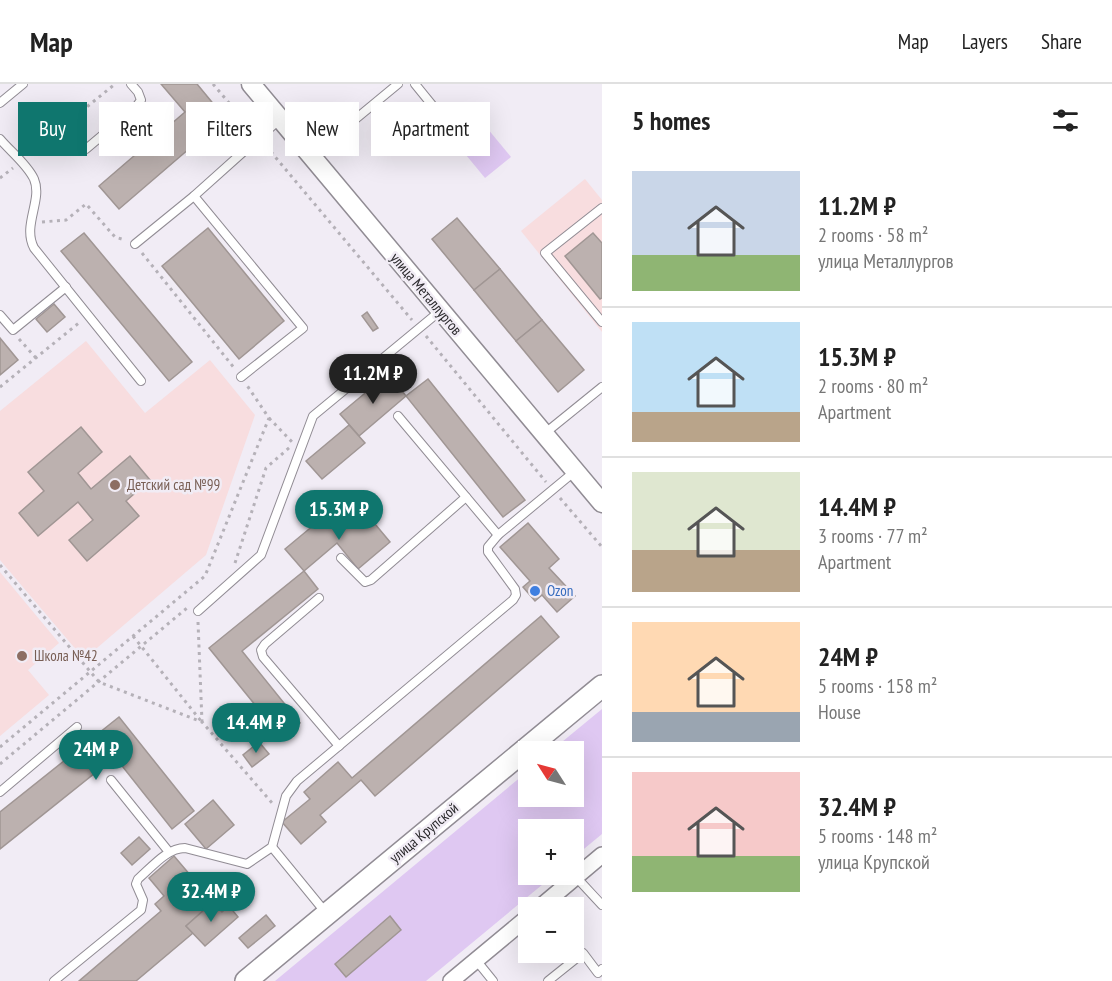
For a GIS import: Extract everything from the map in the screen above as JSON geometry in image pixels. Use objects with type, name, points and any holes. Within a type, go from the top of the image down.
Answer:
[{"type":"main road","name":"улица Крупской","points":[[246,981],[602,686]]},
{"type":"street","name":"улица Металлургов","points":[[251,84],[285,125]]},
{"type":"street","name":"улица Металлургов","points":[[311,156],[602,503]]},
{"type":"street","points":[[584,870],[602,855]]},
{"type":"street","points":[[552,897],[566,885]]},
{"type":"street","points":[[451,981],[518,925]]},
{"type":"lane","points":[[0,103],[23,84]]},
{"type":"lane","points":[[87,148],[136,107],[141,100],[131,84]]},
{"type":"lane","points":[[383,84],[389,91]]},
{"type":"lane","points":[[359,116],[398,84]]},
{"type":"lane","points":[[415,84],[430,102]]},
{"type":"lane","points":[[273,125],[280,119]]},
{"type":"lane","points":[[0,139],[34,179],[36,190],[30,239],[141,381]]},
{"type":"lane","points":[[135,244],[239,156]]},
{"type":"lane","points":[[194,196],[303,328],[242,378]]},
{"type":"lane","points":[[602,208],[545,253],[602,322]]},
{"type":"lane","points":[[0,315],[13,330],[66,287]]},
{"type":"lane","points":[[198,611],[261,555],[313,416],[440,311]]},
{"type":"lane","points":[[544,434],[602,387]]},
{"type":"lane","points":[[398,416],[498,535]]},
{"type":"lane","points":[[54,981],[141,910],[143,900],[136,888],[138,879],[169,852],[177,848],[185,848],[247,864],[272,847],[286,796],[297,781],[513,600],[516,595],[515,589],[488,552],[490,542],[575,471]]},
{"type":"lane","points":[[341,558],[360,579],[365,582],[372,580],[466,497]]},
{"type":"lane","points":[[319,598],[261,650],[263,657],[339,746]]},
{"type":"lane","points":[[0,792],[77,727]]},
{"type":"lane","points":[[111,780],[169,852]]},
{"type":"lane","points":[[272,847],[327,914]]},
{"type":"lane","points":[[584,885],[602,904]]},
{"type":"lane","points":[[548,981],[583,953],[598,973],[602,969]]},
{"type":"lane","points":[[476,960],[493,981]]},
{"type":"path","points":[[0,178],[115,84]]},
{"type":"path","points":[[213,84],[228,102]]},
{"type":"path","points":[[273,155],[602,547]]},
{"type":"path","points":[[31,223],[66,220],[86,204],[115,237],[135,244],[242,378],[269,418],[294,444]]},
{"type":"path","points":[[0,387],[88,315]]},
{"type":"path","points":[[13,330],[36,358]]},
{"type":"path","points":[[0,747],[205,576],[269,418]]},
{"type":"path","points":[[232,570],[266,468],[307,432]]},
{"type":"path","points":[[0,565],[99,682],[202,722]]},
{"type":"path","points":[[0,764],[187,608]]},
{"type":"path","points":[[198,611],[202,722]]},
{"type":"path","points":[[133,636],[202,722],[280,813]]},
{"type":"shaded area","points":[[490,132],[511,157],[485,178],[467,156],[490,156]]},
{"type":"shaded area","points":[[585,179],[602,200],[602,332],[521,231]]},
{"type":"shaded area","name":"Детский сад №99","points":[[86,341],[145,413],[210,360],[255,415],[206,555],[84,659],[0,560],[0,411]]},
{"type":"shaded area","name":"Школа №42","points":[[0,572],[59,643],[28,670],[49,695],[0,736]]},
{"type":"shaded area","points":[[602,709],[602,834],[584,849],[584,819],[518,819],[518,885],[542,885],[527,897],[518,897],[518,905],[426,981],[275,981],[518,779],[518,807],[584,807],[584,741],[563,741]]},
{"type":"building","points":[[161,84],[197,84],[212,102],[186,102],[186,151],[119,209],[99,186],[134,156],[174,156],[174,121],[185,112]]},
{"type":"building","points":[[457,218],[500,269],[474,290],[432,239]]},
{"type":"building","points":[[208,228],[284,321],[239,359],[162,266]]},
{"type":"building","points":[[84,233],[192,362],[169,381],[61,251]]},
{"type":"building","points":[[593,233],[602,243],[602,298],[600,299],[565,256]]},
{"type":"building","points":[[500,269],[542,320],[516,341],[474,290]]},
{"type":"building","points":[[54,304],[65,317],[47,332],[36,319]]},
{"type":"building","points":[[367,312],[378,328],[373,331],[362,316]]},
{"type":"building","points":[[542,320],[584,370],[558,392],[516,341]]},
{"type":"building","points":[[0,338],[18,360],[0,375]]},
{"type":"building","points":[[388,374],[406,396],[359,436],[340,414]]},
{"type":"building","points":[[428,379],[525,500],[503,517],[406,396]]},
{"type":"building","points":[[349,425],[365,443],[322,479],[306,461]]},
{"type":"building","points":[[81,427],[102,452],[78,473],[91,489],[130,456],[150,480],[126,501],[139,516],[87,561],[69,540],[93,520],[78,502],[38,536],[19,513],[44,491],[28,472]]},
{"type":"building","points":[[332,510],[347,527],[365,512],[390,542],[358,569],[337,543],[304,571],[285,549]]},
{"type":"building","points":[[528,523],[559,559],[549,568],[575,596],[557,612],[542,595],[535,601],[523,587],[530,581],[500,547]]},
{"type":"building","points":[[304,571],[318,589],[242,651],[300,723],[282,738],[209,648]]},
{"type":"building","points":[[541,616],[559,637],[375,796],[361,780],[320,815],[326,822],[301,844],[282,822],[310,799],[304,792],[338,762],[352,778]]},
{"type":"building","points":[[119,717],[194,811],[172,829],[115,757],[0,849],[0,812]]},
{"type":"building","points":[[259,742],[269,754],[252,767],[243,755]]},
{"type":"building","points":[[213,800],[234,825],[206,849],[185,824]]},
{"type":"building","points":[[139,837],[150,849],[132,865],[121,853]]},
{"type":"building","points":[[174,856],[213,902],[186,926],[193,933],[136,981],[79,981],[161,911],[155,904],[164,896],[149,878]]},
{"type":"building","points":[[213,902],[222,912],[229,906],[238,917],[205,946],[186,926]]},
{"type":"building","points":[[266,915],[275,926],[248,948],[239,938]]},
{"type":"building","points":[[390,916],[401,930],[346,977],[335,964]]},
{"type":"place","name":"Детский сад №99","points":[[115,485]]},
{"type":"place","name":"Ozon","points":[[535,591]]},
{"type":"place","name":"Школа №42","points":[[22,656]]}]
